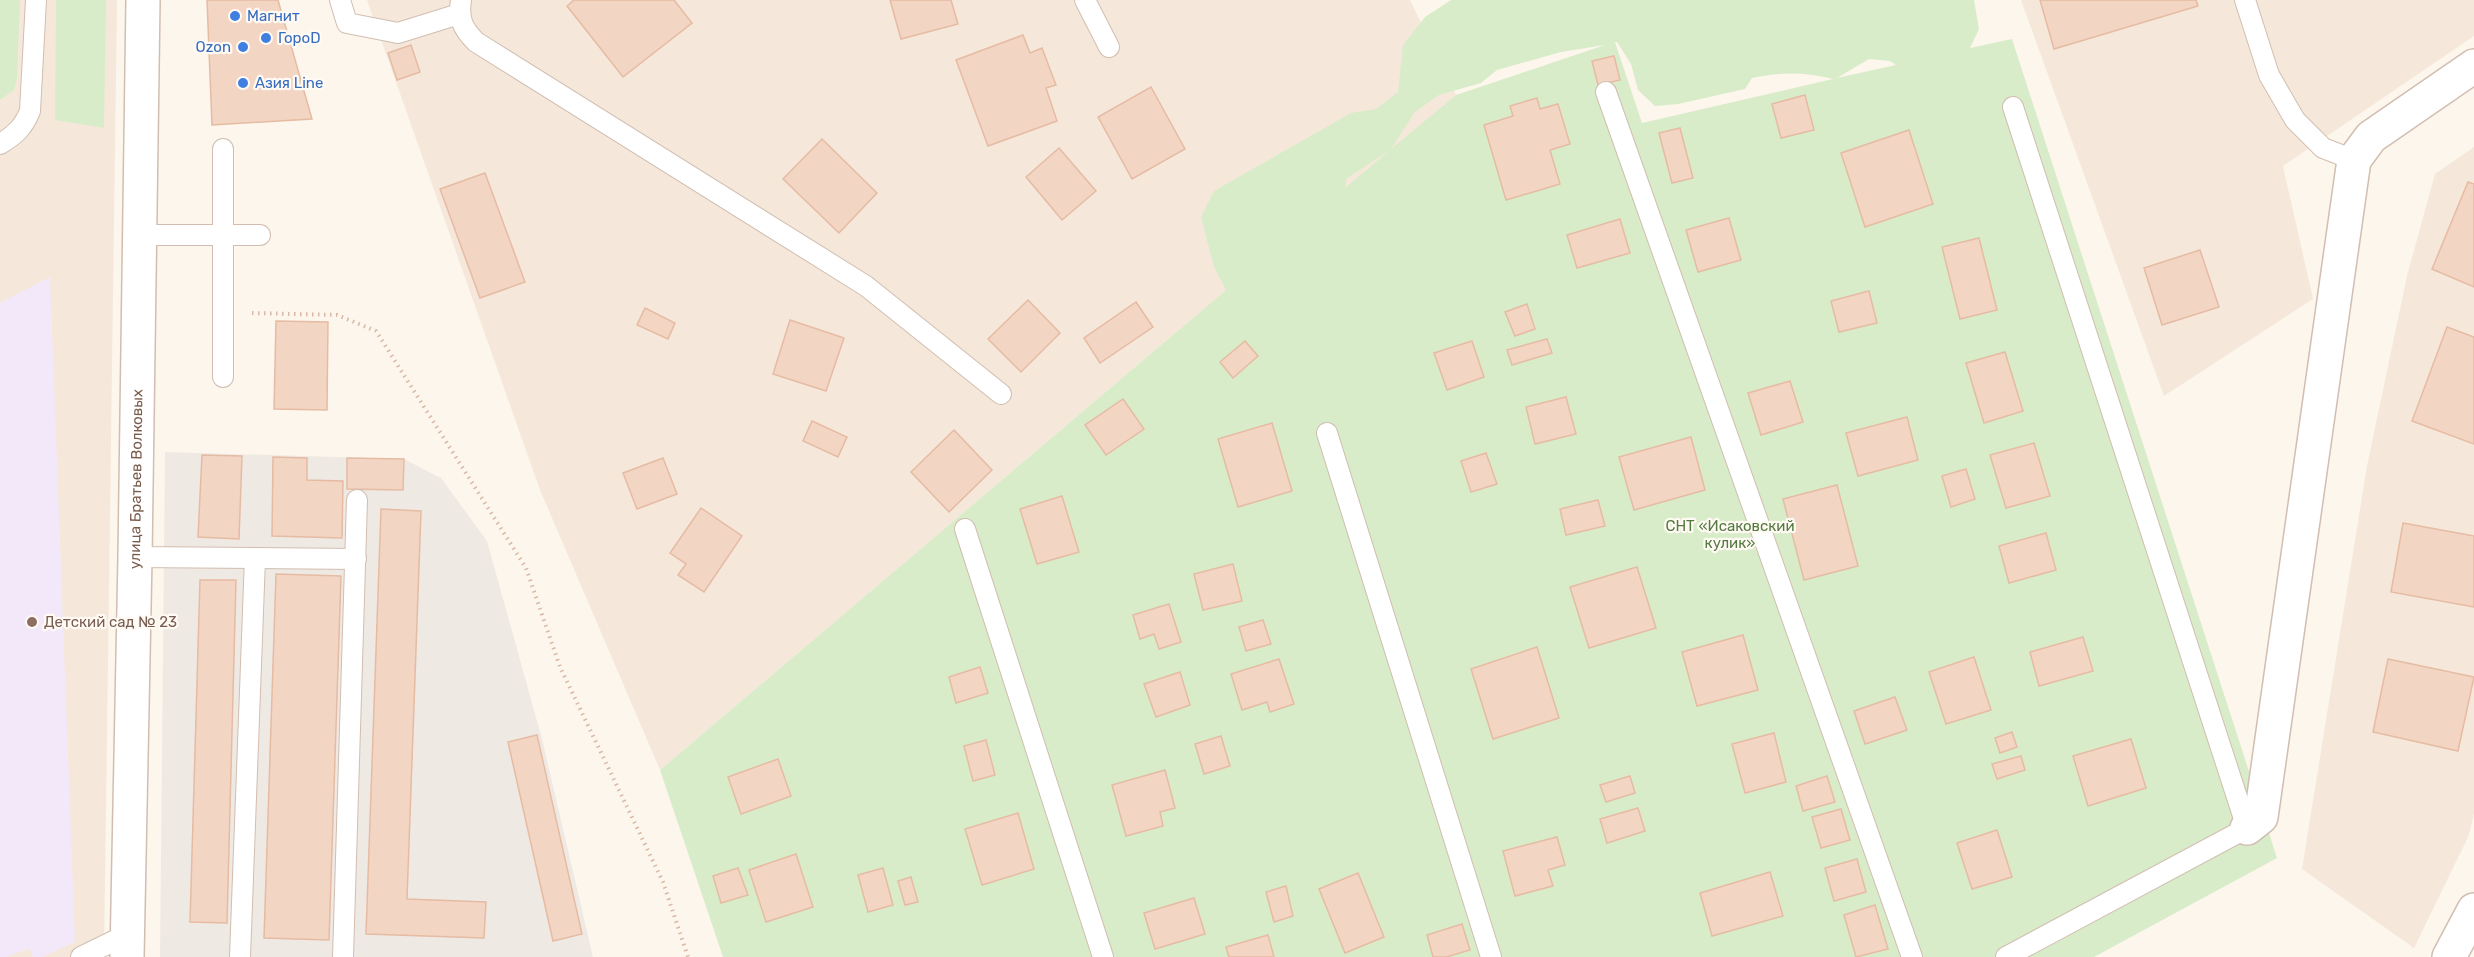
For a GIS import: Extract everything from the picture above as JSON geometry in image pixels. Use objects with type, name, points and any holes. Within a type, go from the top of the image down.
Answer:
[{"type":"street","name":"улица Братьев Волковых","points":[[128,946],[143,0]]},
{"type":"street","points":[[2247,828],[2261,817],[2354,160],[2372,136],[2474,66]]},
{"type":"street","points":[[2449,957],[2474,910]]},
{"type":"lane","points":[[0,144],[15,135],[24,124],[30,111],[36,0]]},
{"type":"lane","points":[[340,0],[347,23],[398,33],[460,7],[464,29],[476,42],[866,286],[1001,394]]},
{"type":"lane","points":[[1085,0],[1109,47]]},
{"type":"lane","points":[[2245,0],[2269,75],[2295,120],[2323,148],[2354,160]]},
{"type":"lane","points":[[1606,92],[1912,957]]},
{"type":"lane","points":[[2006,957],[2247,828],[2013,107]]},
{"type":"lane","points":[[223,149],[223,377]]},
{"type":"lane","points":[[140,235],[260,235]]},
{"type":"lane","points":[[1327,433],[1491,957]]},
{"type":"lane","points":[[343,957],[357,500]]},
{"type":"lane","points":[[965,529],[1104,957]]},
{"type":"lane","points":[[135,557],[356,559]]},
{"type":"lane","points":[[240,957],[255,558]]},
{"type":"lane","points":[[81,957],[128,946]]},
{"type":"path","points":[[223,312],[337,315],[376,331],[526,568],[561,667],[663,882],[688,957]]},
{"type":"shaded area","points":[[0,0],[117,0],[104,957],[0,957]]},
{"type":"shaded area","points":[[367,0],[1410,0],[1456,95],[660,770],[540,490]]},
{"type":"shaded area","points":[[2021,0],[2474,0],[2474,36],[2283,166],[2313,299],[2164,396]]},
{"type":"shaded area","points":[[2474,147],[2474,813],[2469,835],[2414,948],[2302,869],[2367,466],[2407,276],[2435,174]]},
{"type":"shaded area","name":"Детский сад № 23","points":[[50,277],[75,942],[42,957],[33,957],[29,948],[7,957],[0,957],[0,303]]},
{"type":"shaded area","points":[[165,452],[404,459],[441,478],[487,541],[542,739],[593,957],[160,957]]},
{"type":"green space","points":[[0,0],[20,0],[17,78],[14,90],[0,100]]},
{"type":"green space","points":[[56,0],[106,0],[104,128],[55,120]]},
{"type":"green space","name":"СНТ «Исаковский кулик»","points":[[1451,0],[1974,0],[1979,29],[1970,48],[2012,39],[2277,858],[2094,957],[723,957],[660,770],[1226,290],[1214,267],[1201,217],[1214,191],[1351,113],[1376,109],[1398,92],[1403,45],[1425,17]],"holes":[[[1615,42],[1631,64],[1638,90],[1655,106],[1678,104],[1745,89],[1752,78],[1763,76],[1802,74],[1833,79],[1642,123]],[[1605,45],[1456,95],[1391,149],[1415,112],[1439,95],[1481,83],[1497,70],[1561,52]],[[1869,59],[1890,61],[1896,65],[1837,78]],[[1390,150],[1345,188],[1346,179]]]},
{"type":"building","points":[[207,0],[278,0],[312,119],[212,125]]},
{"type":"building","points":[[574,0],[674,0],[692,23],[623,77],[567,6]]},
{"type":"building","points":[[890,0],[951,0],[958,24],[901,39]]},
{"type":"building","points":[[2040,0],[2196,0],[2198,6],[2054,49]]},
{"type":"building","points":[[1023,35],[1030,53],[1042,48],[1056,85],[1046,88],[1057,121],[988,146],[956,60]]},
{"type":"building","points":[[411,45],[420,72],[397,80],[388,53]]},
{"type":"building","points":[[1614,56],[1620,80],[1598,85],[1592,61]]},
{"type":"building","points":[[1151,87],[1185,149],[1132,179],[1098,117]]},
{"type":"building","points":[[1805,95],[1814,130],[1781,138],[1772,104]]},
{"type":"building","points":[[1537,98],[1540,109],[1558,104],[1570,144],[1550,150],[1560,184],[1506,200],[1484,125],[1513,116],[1510,106]]},
{"type":"building","points":[[1680,128],[1693,178],[1672,183],[1659,133]]},
{"type":"building","points":[[1909,130],[1933,204],[1865,227],[1841,153]]},
{"type":"building","points":[[822,139],[877,193],[839,233],[783,179]]},
{"type":"building","points":[[1059,148],[1096,191],[1062,220],[1026,177]]},
{"type":"building","points":[[485,173],[525,282],[480,298],[440,189]]},
{"type":"building","points":[[2468,182],[2474,184],[2474,287],[2432,269]]},
{"type":"building","points":[[1729,218],[1741,260],[1698,272],[1686,230]]},
{"type":"building","points":[[1620,219],[1630,253],[1577,268],[1567,235]]},
{"type":"building","points":[[1979,238],[1997,310],[1960,319],[1942,247]]},
{"type":"building","points":[[2200,250],[2219,307],[2162,325],[2144,268]]},
{"type":"building","points":[[1869,291],[1877,323],[1839,332],[1831,301]]},
{"type":"building","points":[[1028,300],[1060,333],[1021,372],[988,339]]},
{"type":"building","points":[[1136,302],[1153,327],[1100,363],[1084,338]]},
{"type":"building","points":[[1527,304],[1535,329],[1515,336],[1505,312]]},
{"type":"building","points":[[645,308],[675,323],[668,339],[637,325]]},
{"type":"building","points":[[790,320],[844,338],[826,391],[773,374]]},
{"type":"building","points":[[276,321],[328,322],[327,410],[274,409]]},
{"type":"building","points":[[2447,327],[2474,337],[2474,444],[2412,421]]},
{"type":"building","points":[[1547,339],[1552,353],[1512,365],[1507,350]]},
{"type":"building","points":[[1245,341],[1258,356],[1233,378],[1220,362]]},
{"type":"building","points":[[1472,341],[1484,377],[1447,390],[1434,353]]},
{"type":"building","points":[[2005,352],[2023,411],[1984,423],[1966,363]]},
{"type":"building","points":[[1790,381],[1803,422],[1761,435],[1748,393]]},
{"type":"building","points":[[1566,397],[1576,434],[1535,444],[1526,407]]},
{"type":"building","points":[[1123,399],[1144,429],[1106,455],[1085,425]]},
{"type":"building","points":[[1907,417],[1918,460],[1858,476],[1846,433]]},
{"type":"building","points":[[812,421],[847,437],[838,457],[803,441]]},
{"type":"building","points":[[1272,423],[1292,491],[1238,507],[1218,439]]},
{"type":"building","points":[[954,430],[992,470],[949,512],[911,472]]},
{"type":"building","points":[[1691,437],[1705,490],[1634,510],[1619,457]]},
{"type":"building","points":[[2034,443],[2050,496],[2006,508],[1990,455]]},
{"type":"building","points":[[1486,453],[1497,484],[1471,492],[1461,461]]},
{"type":"building","points":[[202,455],[242,456],[239,539],[198,537]]},
{"type":"building","points":[[273,457],[307,458],[307,480],[343,481],[342,538],[272,536]]},
{"type":"building","points":[[347,458],[404,459],[403,490],[347,489]]},
{"type":"building","points":[[663,458],[677,494],[637,509],[623,473]]},
{"type":"building","points":[[1966,469],[1975,499],[1951,507],[1942,476]]},
{"type":"building","points":[[1837,485],[1858,566],[1804,580],[1783,499]]},
{"type":"building","points":[[1062,496],[1079,552],[1037,564],[1020,509]]},
{"type":"building","points":[[1598,500],[1605,526],[1566,535],[1560,509]]},
{"type":"building","points":[[701,508],[742,536],[704,592],[678,575],[686,564],[670,553]]},
{"type":"building","points":[[381,509],[421,511],[407,899],[486,902],[484,938],[366,934]]},
{"type":"building","points":[[2403,523],[2474,536],[2474,607],[2391,592]]},
{"type":"building","points":[[2046,533],[2056,570],[2009,583],[1999,546]]},
{"type":"building","points":[[1233,564],[1242,601],[1203,610],[1194,574]]},
{"type":"building","points":[[1637,567],[1656,628],[1589,648],[1570,587]]},
{"type":"building","points":[[276,574],[341,576],[329,940],[264,938]]},
{"type":"building","points":[[200,580],[236,580],[227,923],[190,922]]},
{"type":"building","points":[[1169,604],[1181,642],[1159,649],[1154,634],[1140,639],[1133,615]]},
{"type":"building","points":[[1263,620],[1271,644],[1246,651],[1239,627]]},
{"type":"building","points":[[1743,635],[1758,690],[1697,706],[1682,652]]},
{"type":"building","points":[[2083,637],[2093,671],[2039,686],[2030,652]]},
{"type":"building","points":[[1537,647],[1559,718],[1493,739],[1471,669]]},
{"type":"building","points":[[1974,657],[1991,710],[1946,724],[1929,672]]},
{"type":"building","points":[[1279,659],[1294,704],[1270,712],[1267,702],[1242,710],[1231,674]]},
{"type":"building","points":[[2388,659],[2474,677],[2458,751],[2373,732]]},
{"type":"building","points":[[980,667],[988,693],[956,703],[949,677]]},
{"type":"building","points":[[1180,672],[1190,705],[1156,717],[1144,684]]},
{"type":"building","points":[[1895,697],[1907,730],[1865,744],[1854,711]]},
{"type":"building","points":[[2012,732],[2017,747],[2000,753],[1995,738]]},
{"type":"building","points":[[1774,733],[1786,782],[1745,793],[1732,744]]},
{"type":"building","points":[[537,735],[582,934],[553,941],[508,742]]},
{"type":"building","points":[[1221,736],[1230,766],[1204,774],[1195,744]]},
{"type":"building","points":[[2131,739],[2146,788],[2088,806],[2073,756]]},
{"type":"building","points":[[986,740],[995,775],[973,781],[964,746]]},
{"type":"building","points":[[2021,756],[2025,770],[1997,779],[1992,764]]},
{"type":"building","points":[[778,759],[791,796],[741,814],[728,777]]},
{"type":"building","points":[[1165,770],[1175,808],[1160,812],[1163,826],[1126,836],[1112,785]]},
{"type":"building","points":[[1630,776],[1635,793],[1606,802],[1600,785]]},
{"type":"building","points":[[1827,776],[1835,802],[1803,811],[1796,786]]},
{"type":"building","points":[[1638,808],[1645,831],[1607,843],[1600,819]]},
{"type":"building","points":[[1841,809],[1850,840],[1821,848],[1812,817]]},
{"type":"building","points":[[1018,813],[1034,869],[982,885],[965,829]]},
{"type":"building","points":[[1997,830],[2012,877],[1972,889],[1957,843]]},
{"type":"building","points":[[1557,837],[1565,865],[1548,870],[1553,886],[1515,896],[1503,851]]},
{"type":"building","points":[[796,854],[813,907],[766,922],[749,870]]},
{"type":"building","points":[[1857,859],[1866,892],[1834,901],[1825,868]]},
{"type":"building","points":[[738,868],[748,895],[721,903],[713,876]]},
{"type":"building","points":[[883,868],[893,905],[868,912],[858,875]]},
{"type":"building","points":[[1770,872],[1783,916],[1712,936],[1700,893]]},
{"type":"building","points":[[1358,873],[1384,937],[1345,953],[1319,889]]},
{"type":"building","points":[[911,877],[918,902],[905,905],[898,881]]},
{"type":"building","points":[[1286,886],[1293,916],[1274,922],[1266,892]]},
{"type":"building","points":[[1194,898],[1205,934],[1155,949],[1144,913]]},
{"type":"building","points":[[1875,905],[1888,949],[1856,957],[1844,915]]},
{"type":"building","points":[[1462,924],[1470,950],[1446,957],[1433,957],[1427,935]]},
{"type":"building","points":[[1268,935],[1274,957],[1229,957],[1226,947]]},
{"type":"place","name":"Магнит","points":[[235,16]]},
{"type":"place","name":"ГороD","points":[[266,38]]},
{"type":"place","name":"Ozon","points":[[243,47]]},
{"type":"place","name":"Азия Line","points":[[243,83]]},
{"type":"place","name":"Детский сад № 23","points":[[32,622]]}]
